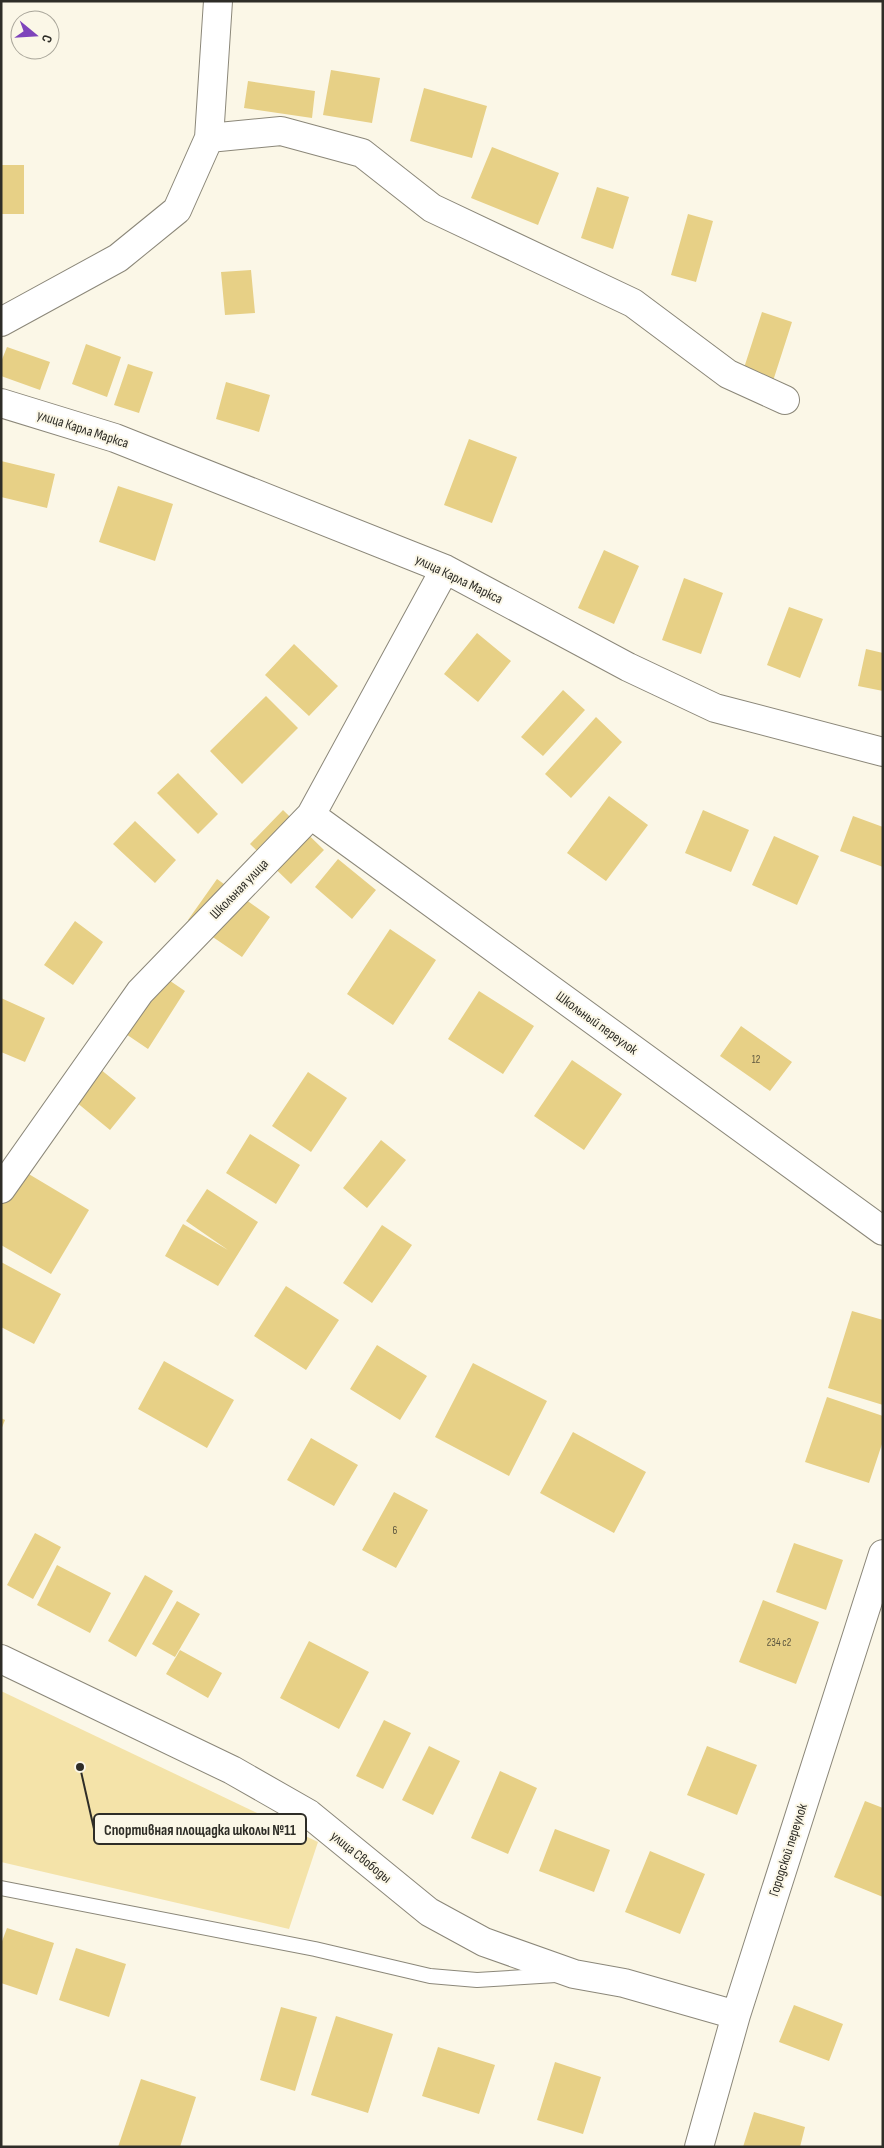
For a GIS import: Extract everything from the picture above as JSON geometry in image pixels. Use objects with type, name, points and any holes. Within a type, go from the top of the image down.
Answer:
[{"type":"street","points":[[1,322],[118,258],[177,210],[209,138],[218,1]]},
{"type":"street","points":[[209,138],[281,131],[362,153],[432,208],[634,302],[728,374],[785,400]]},
{"type":"street","name":"улица Карла Маркса","points":[[1,403],[115,438],[445,569],[628,667],[716,708],[883,752]]},
{"type":"street","name":"Школьная улица","points":[[1,1189],[140,992],[311,815],[445,569]]},
{"type":"street","name":"Школьный переулок","points":[[311,815],[883,1231]]},
{"type":"street","name":"Городской переулок","points":[[700,2147],[736,2015],[883,1554]]},
{"type":"street","name":"улица Свободы","points":[[1,1659],[232,1770],[309,1814],[429,1912],[484,1942],[574,1974],[624,1983],[736,2015]]},
{"type":"lane","points":[[1,1888],[315,1950],[430,1976],[477,1980],[574,1974]]},
{"type":"shaded area","points":[[1,1691],[318,1842],[289,1929],[1,1862]]},
{"type":"building","points":[[331,70],[380,78],[372,123],[323,115]]},
{"type":"building","points":[[248,81],[315,91],[312,118],[244,108]]},
{"type":"building","points":[[424,88],[487,106],[472,158],[410,141]]},
{"type":"building","points":[[492,147],[559,173],[538,225],[471,198]]},
{"type":"building","points":[[1,165],[24,165],[24,214],[1,214]]},
{"type":"building","points":[[597,187],[629,197],[613,249],[581,238]]},
{"type":"building","points":[[688,214],[713,221],[696,282],[671,275]]},
{"type":"building","points":[[251,270],[255,313],[225,315],[221,272]]},
{"type":"building","points":[[762,312],[792,322],[773,381],[743,371]]},
{"type":"building","points":[[86,344],[121,357],[107,397],[72,384]]},
{"type":"building","points":[[7,347],[50,362],[40,390],[1,376],[1,362]]},
{"type":"building","points":[[128,364],[153,372],[139,413],[114,405]]},
{"type":"building","points":[[226,382],[270,395],[259,432],[216,419]]},
{"type":"building","points":[[469,439],[517,457],[492,523],[444,505]]},
{"type":"building","points":[[1,461],[55,474],[47,508],[1,497]]},
{"type":"building","points":[[118,486],[173,504],[155,561],[99,542]]},
{"type":"building","points":[[604,550],[639,566],[614,624],[578,608]]},
{"type":"building","points":[[684,578],[723,593],[701,654],[662,640]]},
{"type":"building","points":[[789,607],[823,619],[800,678],[767,665]]},
{"type":"building","points":[[477,633],[511,661],[478,702],[444,674]]},
{"type":"building","points":[[294,644],[338,686],[309,716],[265,675]]},
{"type":"building","points":[[866,649],[883,653],[883,691],[858,686]]},
{"type":"building","points":[[563,690],[585,710],[543,756],[521,737]]},
{"type":"building","points":[[266,696],[298,728],[242,784],[210,751]]},
{"type":"building","points":[[596,717],[622,742],[571,798],[545,774]]},
{"type":"building","points":[[178,773],[218,814],[198,834],[157,793]]},
{"type":"building","points":[[609,796],[648,825],[606,881],[567,853]]},
{"type":"building","points":[[283,810],[324,850],[291,884],[250,844]]},
{"type":"building","points":[[703,810],[749,830],[731,872],[685,853]]},
{"type":"building","points":[[853,816],[883,827],[883,867],[840,851]]},
{"type":"building","points":[[135,821],[176,860],[155,883],[113,844]]},
{"type":"building","points":[[774,836],[819,856],[797,905],[752,885]]},
{"type":"building","points":[[338,859],[376,890],[352,919],[315,887]]},
{"type":"building","points":[[217,879],[270,917],[242,957],[188,920]]},
{"type":"building","points":[[75,921],[103,942],[73,985],[44,965]]},
{"type":"building","points":[[390,929],[436,960],[393,1025],[347,994]]},
{"type":"building","points":[[154,970],[185,991],[148,1049],[117,1028]]},
{"type":"building","points":[[479,991],[534,1026],[503,1074],[448,1039]]},
{"type":"building","points":[[1,998],[45,1018],[25,1062],[1,1052]]},
{"type":"building","points":[[741,1026],[792,1062],[770,1091],[720,1056]]},
{"type":"building","points":[[572,1060],[622,1094],[584,1150],[534,1116]]},
{"type":"building","points":[[95,1065],[136,1098],[110,1130],[70,1097]]},
{"type":"building","points":[[308,1072],[347,1098],[311,1152],[272,1126]]},
{"type":"building","points":[[250,1134],[300,1165],[276,1204],[226,1173]]},
{"type":"building","points":[[381,1140],[406,1160],[367,1208],[343,1188]]},
{"type":"building","points":[[22,1170],[89,1210],[51,1274],[1,1245],[1,1205]]},
{"type":"building","points":[[207,1189],[258,1222],[218,1286],[165,1256],[183,1224],[228,1250],[186,1221]]},
{"type":"building","points":[[382,1225],[412,1245],[372,1303],[343,1283]]},
{"type":"building","points":[[1,1262],[61,1294],[34,1344],[1,1327]]},
{"type":"building","points":[[286,1286],[339,1320],[306,1370],[254,1336]]},
{"type":"building","points":[[852,1311],[883,1320],[883,1405],[828,1388]]},
{"type":"building","points":[[377,1345],[427,1376],[400,1420],[350,1389]]},
{"type":"building","points":[[164,1361],[234,1400],[207,1448],[138,1409]]},
{"type":"building","points":[[473,1363],[547,1401],[509,1476],[435,1437]]},
{"type":"building","points":[[827,1397],[883,1416],[883,1441],[869,1483],[805,1462]]},
{"type":"building","points":[[1,1418],[5,1420],[1,1430]]},
{"type":"building","points":[[573,1432],[646,1472],[614,1533],[540,1493]]},
{"type":"building","points":[[311,1438],[358,1465],[334,1506],[287,1480]]},
{"type":"building","points":[[394,1492],[428,1510],[396,1568],[362,1550]]},
{"type":"building","points":[[35,1533],[61,1547],[33,1599],[7,1585]]},
{"type":"building","points":[[794,1543],[843,1560],[826,1610],[776,1592]]},
{"type":"building","points":[[57,1565],[111,1593],[90,1633],[37,1605]]},
{"type":"building","points":[[145,1575],[173,1591],[136,1657],[108,1641]]},
{"type":"building","points":[[763,1600],[819,1622],[796,1684],[739,1662]]},
{"type":"building","points":[[177,1601],[200,1614],[175,1657],[152,1644]]},
{"type":"building","points":[[309,1641],[369,1672],[339,1729],[280,1698]]},
{"type":"building","points":[[180,1650],[222,1673],[208,1698],[166,1674]]},
{"type":"building","points":[[384,1720],[411,1733],[383,1789],[356,1776]]},
{"type":"building","points":[[429,1746],[460,1761],[433,1815],[402,1800]]},
{"type":"building","points":[[707,1746],[757,1765],[737,1815],[687,1795]]},
{"type":"building","points":[[500,1771],[537,1788],[508,1854],[471,1838]]},
{"type":"building","points":[[865,1801],[883,1808],[883,1897],[834,1877]]},
{"type":"building","points":[[555,1829],[610,1850],[594,1892],[539,1871]]},
{"type":"building","points":[[650,1851],[705,1874],[680,1934],[625,1912]]},
{"type":"building","points":[[7,1928],[54,1943],[37,1995],[1,1983],[1,1944]]},
{"type":"building","points":[[76,1948],[126,1964],[109,2017],[59,2000]]},
{"type":"building","points":[[794,2005],[843,2024],[829,2061],[779,2042]]},
{"type":"building","points":[[281,2007],[317,2017],[295,2091],[260,2080]]},
{"type":"building","points":[[336,2016],[393,2034],[368,2113],[311,2095]]},
{"type":"building","points":[[438,2047],[495,2065],[479,2114],[422,2096]]},
{"type":"building","points":[[555,2062],[601,2077],[583,2134],[537,2120]]},
{"type":"building","points":[[141,2079],[196,2097],[180,2147],[118,2147]]},
{"type":"building","points":[[754,2112],[805,2127],[800,2147],[743,2147]]},
{"type":"place","name":"Спортивная площадка школы №11","points":[[80,1767]]}]
